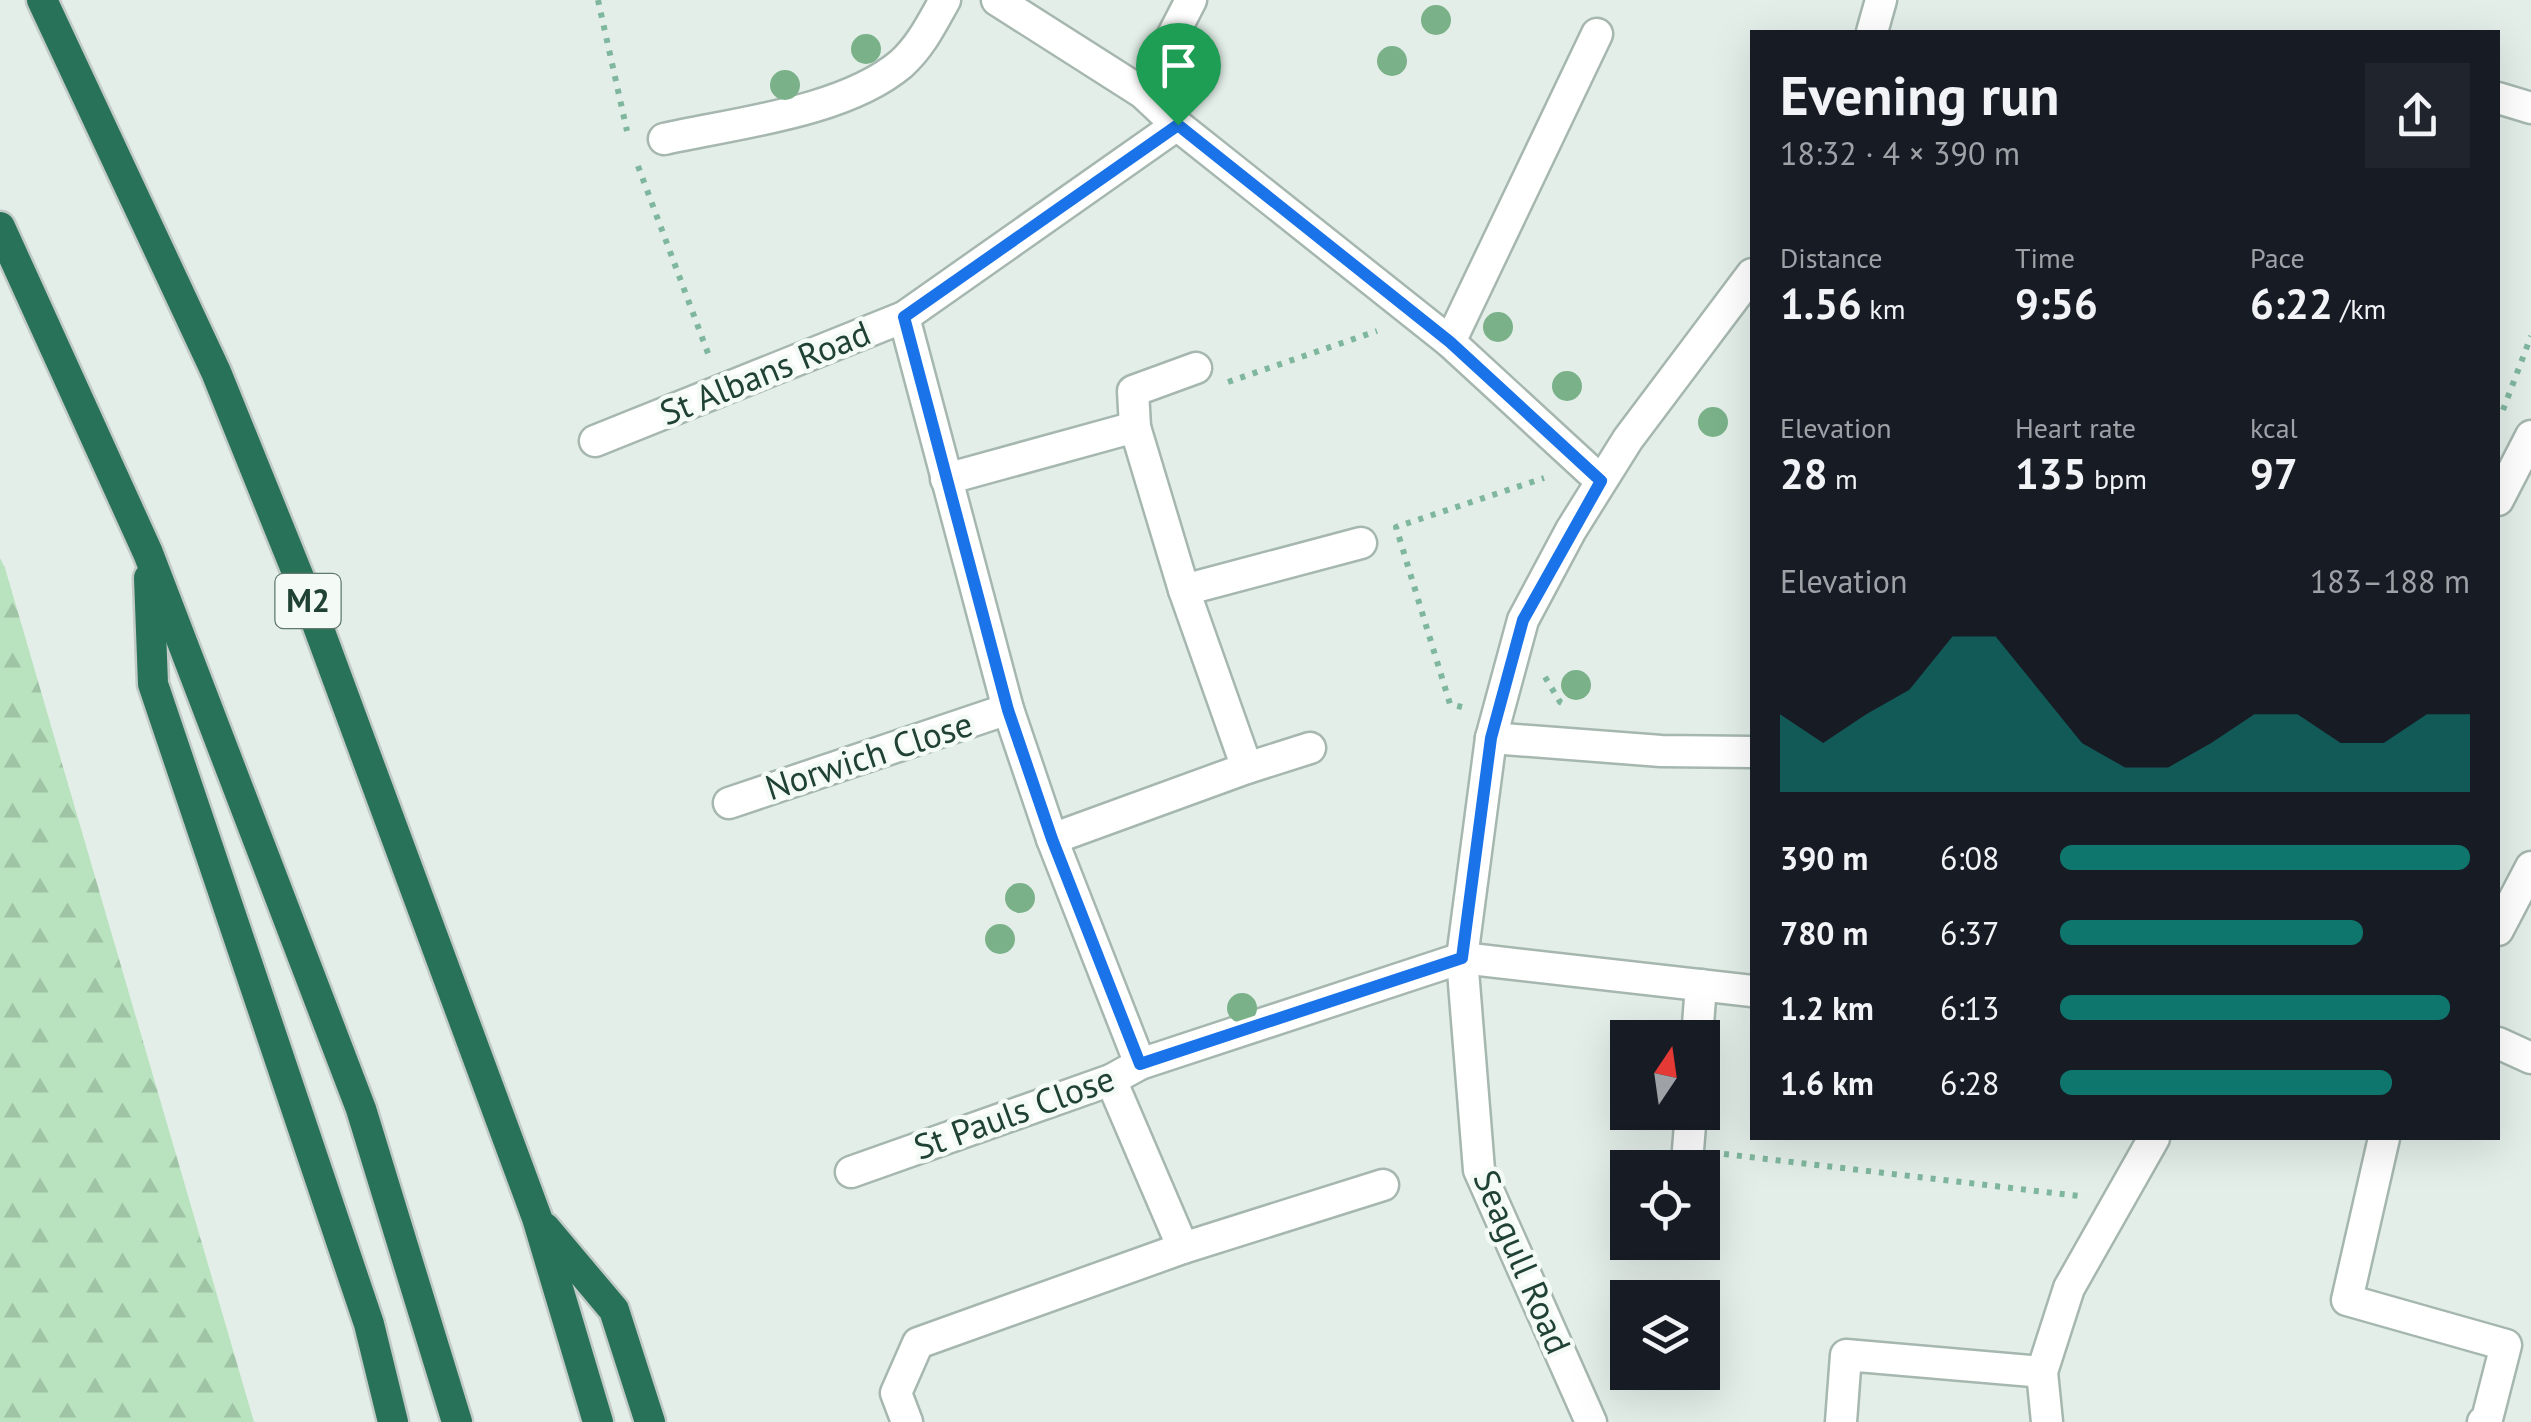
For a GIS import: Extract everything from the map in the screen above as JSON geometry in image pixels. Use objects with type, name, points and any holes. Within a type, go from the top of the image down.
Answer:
[{"type":"highway","name":"M2","points":[[42,0],[223,390],[308,602],[537,1218],[598,1422]]},
{"type":"highway","points":[[0,227],[148,553],[360,1109],[457,1422]]},
{"type":"highway","points":[[148,553],[153,684],[363,1305],[393,1422]]},
{"type":"highway","name":"M2","points":[[537,1218],[614,1310],[650,1422]]},
{"type":"street","points":[[664,139],[836,100],[875,83],[903,62],[923,40],[945,0]]},
{"type":"street","points":[[996,0],[1143,93],[1450,342],[1592,473]]},
{"type":"street","points":[[1143,93],[1191,0]]},
{"type":"street","points":[[1873,30],[1881,0]]},
{"type":"street","points":[[1450,342],[1598,34]]},
{"type":"street","points":[[2500,99],[2531,108]]},
{"type":"street","name":"St Albans Road","points":[[594,442],[904,317],[1178,125]]},
{"type":"street","name":"Seagull Road","points":[[1588,1421],[1479,1170],[1462,958],[1494,726],[1523,620],[1592,473],[1750,276]]},
{"type":"street","points":[[904,317],[1008,710],[1052,839],[1140,1064]]},
{"type":"street","points":[[1196,368],[1133,391],[1134,428],[1184,590],[1247,768]]},
{"type":"street","points":[[946,479],[1134,428]]},
{"type":"street","points":[[2500,496],[2530,439]]},
{"type":"street","points":[[1184,590],[1360,543]]},
{"type":"street","name":"Norwich Close","points":[[729,803],[1008,710]]},
{"type":"street","points":[[1494,726],[1661,752],[1750,752]]},
{"type":"street","points":[[1052,839],[1310,748]]},
{"type":"street","points":[[2500,926],[2531,867]]},
{"type":"street","points":[[1462,958],[1750,991]]},
{"type":"street","name":"St Pauls Close","points":[[850,1172],[1112,1080],[1140,1064],[1462,958]]},
{"type":"street","points":[[1698,1020],[1701,985]]},
{"type":"street","points":[[2500,1045],[2531,1058]]},
{"type":"street","points":[[1112,1080],[1183,1248]]},
{"type":"street","points":[[1688,1150],[1690,1130]]},
{"type":"street","points":[[2047,1422],[2042,1372],[2069,1288],[2153,1140]]},
{"type":"street","points":[[2384,1140],[2347,1300],[2518,1348],[2484,1422]]},
{"type":"street","points":[[907,1422],[896,1393],[918,1343],[1183,1248],[1383,1185]]},
{"type":"street","points":[[1841,1422],[1846,1355],[2042,1372]]},
{"type":"path","points":[[598,0],[632,148],[722,390]]},
{"type":"path","points":[[1224,384],[1380,330],[1414,312]]},
{"type":"path","points":[[2500,417],[2531,336]]},
{"type":"path","points":[[1494,726],[1450,704],[1396,528],[1592,473]]},
{"type":"path","points":[[1540,664],[1560,702],[1582,710]]},
{"type":"path","points":[[1720,1154],[2119,1201]]},
{"type":"green space","points":[[0,558],[5,568],[254,1422],[0,1422]]},
{"type":"route","points":[[1178,125],[1450,342],[1601,481],[1523,620],[1491,738],[1462,958],[1140,1064],[1052,839],[1008,710],[904,317],[1178,125]]}]
